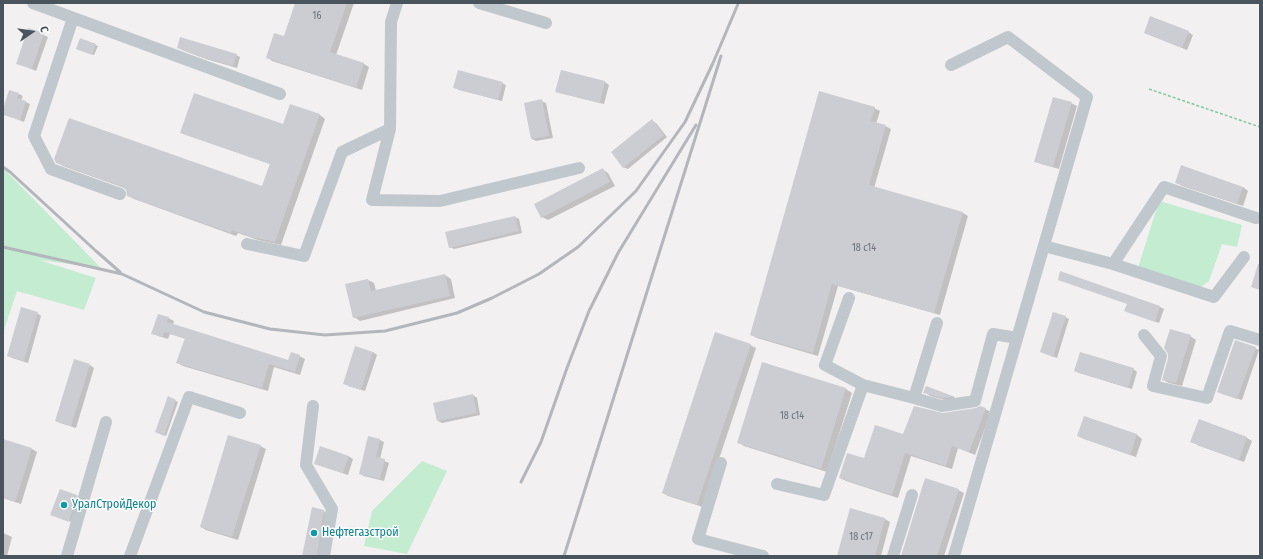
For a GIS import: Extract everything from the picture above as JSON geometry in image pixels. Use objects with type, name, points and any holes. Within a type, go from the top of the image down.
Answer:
[{"type":"lane","points":[[33,3],[280,94]]},
{"type":"lane","points":[[396,3],[391,22],[390,130],[372,200],[440,201],[579,168]]},
{"type":"lane","points":[[479,3],[546,22]]},
{"type":"lane","points":[[73,18],[34,136],[51,169],[120,194]]},
{"type":"lane","points":[[951,65],[1008,37],[1087,97],[954,556]]},
{"type":"lane","points":[[247,244],[304,256],[342,152],[390,130]]},
{"type":"lane","points":[[1113,264],[1164,187],[1256,218]]},
{"type":"lane","points":[[1044,246],[1113,264],[1214,297],[1244,257]]},
{"type":"lane","points":[[849,298],[825,365],[863,385],[942,406],[975,401],[993,334],[1017,338]]},
{"type":"lane","points":[[914,398],[937,323]]},
{"type":"lane","points":[[1144,335],[1162,356],[1152,386],[1207,398],[1230,331],[1260,340]]},
{"type":"lane","points":[[777,484],[824,496],[863,385]]},
{"type":"lane","points":[[130,556],[189,398],[240,413]]},
{"type":"lane","points":[[313,406],[306,465],[332,509],[324,556]]},
{"type":"lane","points":[[67,556],[106,422]]},
{"type":"lane","points":[[721,463],[698,539],[763,556]]},
{"type":"lane","points":[[893,556],[912,494]]},
{"type":"path","points":[[1149,89],[1260,127]]},
{"type":"green space","points":[[3,168],[101,268],[39,260],[96,278],[84,310],[17,291],[3,333]]},
{"type":"green space","points":[[1159,201],[1242,225],[1237,247],[1222,244],[1209,281],[1194,292],[1136,274]]},
{"type":"green space","points":[[422,461],[447,471],[407,554],[364,546],[372,511]]},
{"type":"building","points":[[295,3],[347,3],[330,52],[364,63],[356,88],[266,58],[274,33],[284,36]]},
{"type":"building","points":[[1150,16],[1189,31],[1182,48],[1144,33]]},
{"type":"building","points":[[28,28],[44,33],[32,69],[16,64]]},
{"type":"building","points":[[180,37],[237,54],[233,66],[201,57],[177,48]]},
{"type":"building","points":[[80,38],[96,44],[92,55],[76,49]]},
{"type":"building","points":[[458,70],[503,82],[498,100],[453,88]]},
{"type":"building","points":[[561,70],[605,81],[600,103],[555,92]]},
{"type":"building","points":[[9,90],[19,93],[17,98],[26,101],[20,120],[3,115],[3,109]]},
{"type":"building","points":[[819,91],[875,107],[871,121],[886,125],[869,185],[963,212],[934,313],[832,284],[813,353],[750,335]]},
{"type":"building","points":[[194,93],[283,124],[290,104],[320,114],[275,242],[251,237],[232,230],[231,233],[127,196],[126,190],[123,187],[56,163],[54,159],[69,118],[262,186],[270,164],[180,133]]},
{"type":"building","points":[[1053,97],[1072,102],[1053,167],[1034,162]]},
{"type":"building","points":[[542,99],[549,136],[531,139],[524,103]]},
{"type":"building","points":[[652,119],[664,135],[623,168],[611,152]]},
{"type":"building","points":[[1181,165],[1243,187],[1237,204],[1175,183]]},
{"type":"building","points":[[603,168],[610,182],[541,218],[534,204]]},
{"type":"building","points":[[515,216],[519,231],[449,248],[445,232]]},
{"type":"building","points":[[1258,264],[1260,264],[1260,290],[1251,287]]},
{"type":"building","points":[[1060,271],[1160,306],[1155,322],[1124,311],[1127,304],[1058,280]]},
{"type":"building","points":[[445,274],[450,296],[353,318],[345,284],[368,279],[371,291]]},
{"type":"building","points":[[21,307],[38,312],[24,361],[7,356]]},
{"type":"building","points":[[1053,312],[1066,316],[1053,357],[1040,352]]},
{"type":"building","points":[[158,314],[169,317],[167,322],[288,360],[291,352],[300,355],[295,372],[269,364],[262,388],[176,363],[185,338],[164,332],[163,337],[151,334]]},
{"type":"building","points":[[1170,329],[1191,335],[1176,383],[1162,380],[1168,358],[1168,354],[1164,348]]},
{"type":"building","points":[[715,332],[751,344],[697,505],[662,493]]},
{"type":"building","points":[[1235,340],[1256,347],[1237,399],[1217,392]]},
{"type":"building","points":[[355,346],[373,352],[361,390],[343,384]]},
{"type":"building","points":[[1080,352],[1134,368],[1128,388],[1074,371]]},
{"type":"building","points":[[74,359],[90,364],[71,426],[55,421]]},
{"type":"building","points":[[762,362],[846,388],[821,469],[737,443]]},
{"type":"building","points":[[926,386],[955,397],[942,398],[923,393]]},
{"type":"building","points":[[473,394],[477,413],[437,421],[433,403]]},
{"type":"building","points":[[168,396],[176,400],[164,436],[155,432]]},
{"type":"building","points":[[914,406],[943,413],[976,408],[980,406],[986,408],[969,452],[952,446],[946,466],[905,453],[892,495],[839,478],[847,453],[864,458],[875,425],[903,434]]},
{"type":"building","points":[[1084,416],[1137,434],[1130,455],[1077,436]]},
{"type":"building","points":[[1199,419],[1247,437],[1239,460],[1190,442]]},
{"type":"building","points":[[228,435],[261,445],[232,537],[200,527]]},
{"type":"building","points":[[368,436],[380,439],[376,457],[385,459],[380,479],[359,474]]},
{"type":"building","points":[[3,439],[32,448],[15,502],[3,498]]},
{"type":"building","points":[[320,446],[349,456],[343,473],[314,464]]},
{"type":"building","points":[[925,478],[959,489],[937,556],[901,556]]},
{"type":"building","name":"УралСтройДекор","points":[[60,489],[77,495],[69,522],[50,515]]},
{"type":"building","name":"Нефтегазстрой","points":[[312,507],[324,510],[317,556],[302,556]]},
{"type":"building","points":[[850,508],[885,518],[875,556],[837,556]]},
{"type":"railway","points":[[3,247],[122,274],[204,312],[270,329],[325,335],[385,331],[457,313],[492,298],[539,274],[578,247],[636,191],[685,122],[713,63],[738,4]]},
{"type":"railway","points":[[564,556],[721,56]]},
{"type":"railway","points":[[521,482],[541,442],[589,311],[618,253],[696,125]]},
{"type":"railway","points":[[3,167],[120,272]]},
{"type":"place","name":"УралСтройДекор","points":[[64,505]]},
{"type":"place","name":"Нефтегазстрой","points":[[314,533]]}]
